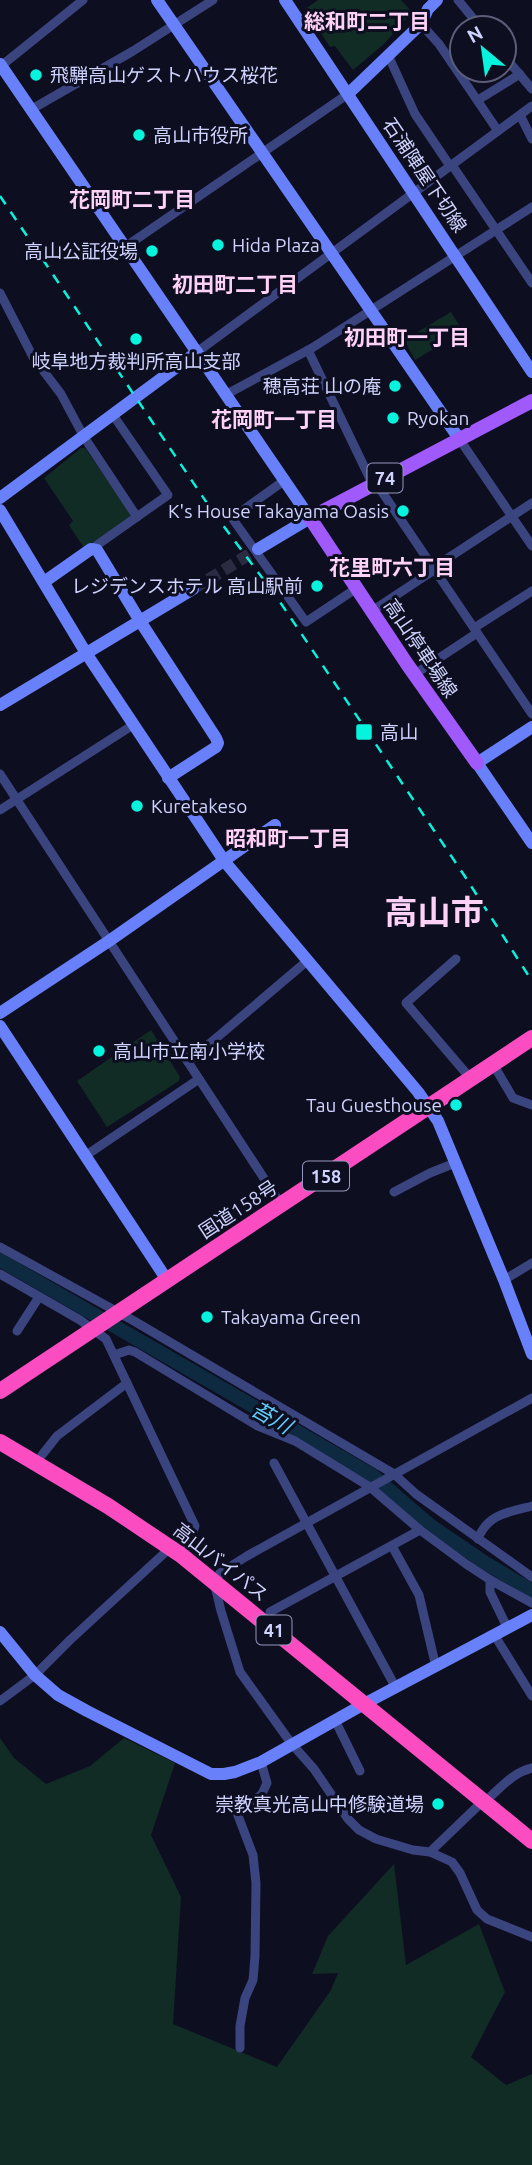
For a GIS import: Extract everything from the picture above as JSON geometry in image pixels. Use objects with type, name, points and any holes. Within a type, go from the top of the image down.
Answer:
[{"type":"highway","name":"国道158号","points":[[0,1391],[532,1038]]},
{"type":"highway","name":"高山バイパス","points":[[0,1430],[113,1498],[217,1577],[487,1799],[532,1841]]},
{"type":"highway","name":"高山バイパス","points":[[0,1442],[178,1548]]},
{"type":"highway","name":"高山バイパス","points":[[217,1577],[270,1612],[368,1701]]},
{"type":"highway","name":"高山バイパス","points":[[487,1799],[532,1828]]},
{"type":"main road","name":"74","points":[[310,518],[532,401]]},
{"type":"main road","name":"高山停車場線","points":[[310,518],[477,763]]},
{"type":"street","points":[[83,0],[0,65],[310,518],[258,549]]},
{"type":"street","points":[[157,0],[532,546]]},
{"type":"street","points":[[32,109],[213,0]]},
{"type":"street","name":"石浦陣屋下切線","points":[[285,0],[532,372]]},
{"type":"street","points":[[125,247],[348,94],[421,24],[428,9],[437,0]]},
{"type":"street","points":[[457,0],[469,14]]},
{"type":"street","points":[[421,24],[439,44],[498,131]]},
{"type":"street","points":[[388,55],[415,114],[532,283]]},
{"type":"street","points":[[518,72],[532,89]]},
{"type":"street","points":[[478,100],[520,74]]},
{"type":"street","points":[[0,498],[532,106]]},
{"type":"street","points":[[520,114],[532,139]]},
{"type":"street","points":[[227,394],[308,350],[532,207]]},
{"type":"street","points":[[0,293],[33,357],[61,394],[84,438],[137,517]]},
{"type":"street","points":[[308,350],[375,484],[532,714]]},
{"type":"street","points":[[44,582],[168,495],[113,415]]},
{"type":"street","points":[[285,480],[232,518],[306,622],[357,588]]},
{"type":"street","points":[[372,611],[532,503]]},
{"type":"street","points":[[0,510],[86,653],[225,862],[438,1121],[532,1354]]},
{"type":"street","points":[[94,549],[218,743],[216,747],[168,778]]},
{"type":"street","points":[[0,705],[193,589]]},
{"type":"street","points":[[415,674],[532,591]]},
{"type":"street","points":[[0,810],[133,724]]},
{"type":"street","points":[[532,727],[477,763],[532,843]]},
{"type":"street","points":[[0,774],[282,1206]]},
{"type":"street","points":[[0,1013],[109,942],[275,825]]},
{"type":"street","points":[[456,959],[405,1003],[471,1079]]},
{"type":"street","points":[[188,1062],[307,961]]},
{"type":"street","points":[[0,1026],[167,1280]]},
{"type":"street","points":[[493,1064],[513,1098],[532,1105]]},
{"type":"street","points":[[85,1156],[199,1079]]},
{"type":"street","points":[[394,1192],[455,1163]]},
{"type":"street","points":[[0,1247],[393,1475],[532,1577]]},
{"type":"street","points":[[504,1280],[532,1263]]},
{"type":"street","points":[[0,1274],[94,1328],[106,1339],[195,1526],[191,1539],[35,1675],[0,1701]]},
{"type":"street","points":[[17,1331],[39,1297]]},
{"type":"street","points":[[114,1355],[129,1350],[135,1352],[240,1416],[295,1441],[372,1486],[420,1530],[492,1581],[532,1603]]},
{"type":"street","points":[[42,1455],[57,1436],[127,1383]]},
{"type":"street","points":[[532,1398],[306,1522],[217,1577],[221,1611],[240,1672],[291,1743],[314,1769],[348,1819],[359,1830],[376,1839],[430,1852],[452,1862],[477,1910],[487,1919],[532,1937]]},
{"type":"street","points":[[274,1463],[396,1688]]},
{"type":"street","points":[[478,1539],[485,1524],[496,1515],[532,1506]]},
{"type":"street","points":[[270,1612],[420,1530]]},
{"type":"street","points":[[393,1545],[419,1595],[436,1667]]},
{"type":"street","points":[[492,1581],[490,1591],[508,1629]]},
{"type":"street","points":[[0,1632],[35,1675],[58,1695],[211,1774],[235,1772],[261,1762],[368,1701],[532,1615]]},
{"type":"street","points":[[495,1636],[532,1696]]},
{"type":"street","points":[[335,1720],[360,1771]]},
{"type":"street","points":[[240,2048],[240,2026],[253,1980],[256,1956],[256,1883],[253,1855],[237,1813],[262,1794],[267,1783],[261,1762]]},
{"type":"street","points":[[430,1852],[512,1776],[532,1768]]},
{"type":"green space","points":[[318,0],[401,0],[412,12],[384,44],[353,70],[335,46],[330,47],[305,9]]},
{"type":"green space","points":[[451,312],[459,325],[437,338],[440,345],[415,360],[404,340]]},
{"type":"green space","points":[[81,448],[85,448],[130,513],[130,517],[84,548],[69,525],[73,521],[44,478]]},
{"type":"green space","points":[[151,1030],[180,1077],[179,1081],[107,1127],[77,1081]]},
{"type":"green space","points":[[0,1738],[14,1758],[46,1784],[90,1766],[124,1738],[175,1763],[151,1835],[181,1897],[173,2024],[277,2067],[331,1990],[338,1973],[312,1974],[328,1936],[394,1864],[406,1965],[479,1924],[505,1992],[471,2057],[506,2085],[532,2074],[532,2165],[0,2165]]},
{"type":"waterway","name":"苔川","points":[[0,1260],[372,1475],[431,1526],[532,1591]]},
{"type":"tunnel","points":[[193,589],[258,549]]},
{"type":"railway","points":[[0,196],[213,512],[278,599],[532,981]]},
{"type":"place","name":"飛騨高山ゲストハウス桜花","points":[[36,75]]},
{"type":"place","name":"高山市役所","points":[[139,135]]},
{"type":"place","name":"Hida Plaza","points":[[218,245]]},
{"type":"place","name":"高山公証役場","points":[[152,251]]},
{"type":"place","name":"岐阜地方裁判所高山支部","points":[[136,339]]},
{"type":"place","name":"穂高荘 山の庵","points":[[395,386]]},
{"type":"place","name":"Ryokan","points":[[393,418]]},
{"type":"place","name":"K's House Takayama Oasis","points":[[403,511]]},
{"type":"place","name":"レジデンスホテル 高山駅前","points":[[317,586]]},
{"type":"place","name":"高山","points":[[364,732]]},
{"type":"place","name":"Kuretakeso","points":[[137,806]]},
{"type":"place","name":"高山市立南小学校","points":[[99,1051]]},
{"type":"place","name":"Tau Guesthouse","points":[[456,1105]]},
{"type":"place","name":"Takayama Green","points":[[207,1317]]},
{"type":"place","name":"崇教真光高山中修験道場","points":[[438,1804]]},
{"type":"district","name":"総和町二丁目","points":[[367,21]]},
{"type":"district","name":"花岡町二丁目","points":[[132,199]]},
{"type":"district","name":"初田町二丁目","points":[[235,284]]},
{"type":"district","name":"初田町一丁目","points":[[407,337]]},
{"type":"district","name":"花岡町一丁目","points":[[274,419]]},
{"type":"district","name":"花里町六丁目","points":[[392,567]]},
{"type":"district","name":"昭和町一丁目","points":[[288,838]]},
{"type":"district","name":"高山市","points":[[434,911]]}]
